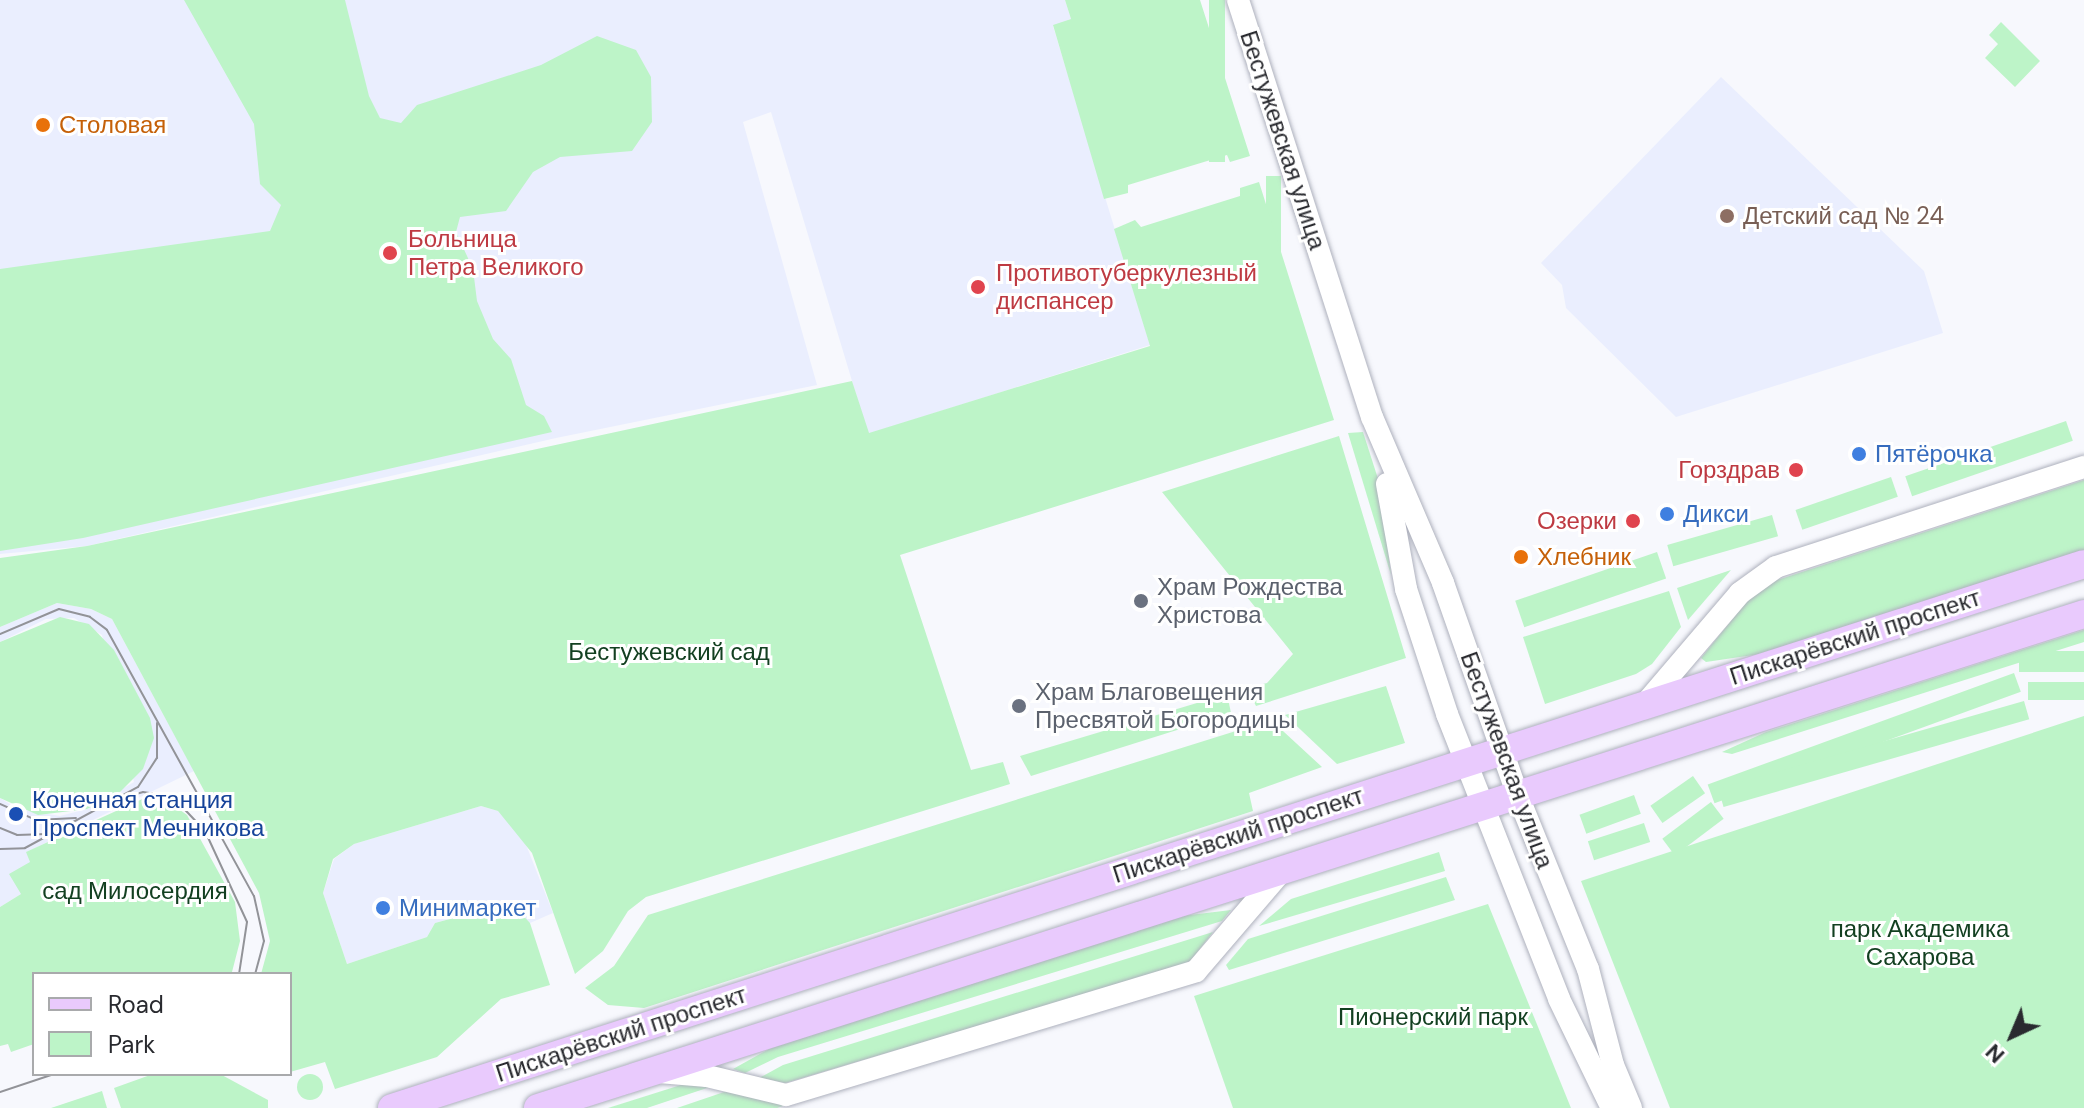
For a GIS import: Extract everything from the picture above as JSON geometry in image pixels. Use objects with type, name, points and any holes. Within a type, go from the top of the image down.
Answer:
[{"type":"main road","name":"Пискарёвский проспект","points":[[392,1108],[2084,564]]},
{"type":"main road","name":"Пискарёвский проспект","points":[[538,1108],[2084,614]]},
{"type":"street","name":"Бестужевская улица","points":[[1238,0],[1372,417],[1443,583],[1518,796],[1588,969],[1613,1065],[1631,1108]]},
{"type":"street","name":"Бестужевская улица","points":[[1372,417],[1406,589],[1465,761],[1559,999],[1612,1108]]},
{"type":"street","points":[[1647,702],[1740,593],[1776,567],[2084,467]]},
{"type":"street","points":[[654,1071],[707,1076],[786,1095],[1196,971],[1281,872]]},
{"type":"shaded area","name":"Больница Петра Великого","points":[[0,0],[1065,0],[1071,19],[1053,26],[1150,345],[868,434],[771,112],[743,122],[817,385],[556,438],[87,546],[0,554]]},
{"type":"shaded area","name":"Детский сад № 24","points":[[1721,77],[1924,271],[1943,333],[1676,417],[1566,308],[1562,285],[1541,263]]},
{"type":"shaded area","points":[[57,603],[91,609],[112,619],[194,771],[27,852],[30,862],[21,894],[0,907],[0,798],[18,809],[60,816],[87,809],[134,782],[102,635],[74,618],[46,619],[0,642],[0,627]]},
{"type":"shaded area","points":[[481,806],[498,811],[523,837],[553,913],[530,923],[519,911],[493,907],[435,923],[427,937],[347,964],[323,893],[334,859],[354,844]]},
{"type":"green space","points":[[184,0],[345,0],[369,96],[380,118],[401,123],[417,105],[541,65],[597,36],[636,50],[651,77],[652,122],[632,151],[560,157],[533,172],[506,211],[460,217],[456,232],[473,269],[477,301],[493,339],[511,359],[526,405],[544,416],[552,432],[83,538],[0,551],[0,269],[270,231],[281,205],[260,184],[254,124]]},
{"type":"green space","points":[[1065,0],[1200,0],[1250,156],[1230,162],[1227,155],[1128,185],[1128,193],[1104,199],[1053,25],[1071,19]]},
{"type":"green space","points":[[1209,0],[1225,0],[1225,162],[1209,162]]},
{"type":"green space","points":[[2001,22],[2040,61],[2015,87],[1985,58],[1998,44],[1989,35]]},
{"type":"green space","points":[[1266,176],[1281,176],[1281,429],[1266,429]]},
{"type":"green space","name":"Бестужевский сад","points":[[1259,182],[1334,420],[900,555],[971,770],[1003,762],[1010,784],[646,897],[628,911],[603,951],[575,974],[532,853],[498,811],[481,806],[354,844],[333,859],[323,893],[347,964],[427,937],[435,923],[494,907],[519,911],[530,923],[550,985],[501,999],[437,1057],[335,1089],[325,1062],[292,1071],[292,972],[262,972],[270,941],[259,893],[112,619],[91,609],[57,603],[0,627],[0,558],[87,546],[852,381],[869,433],[1150,346],[1114,229],[1135,220],[1141,227],[1240,196],[1240,188]]},
{"type":"green space","points":[[2066,421],[2073,441],[1912,496],[1905,476]]},
{"type":"green space","points":[[1363,432],[1380,485],[1391,575],[1348,433]]},
{"type":"green space","points":[[1339,436],[1406,658],[1256,706],[1247,688],[1267,683],[1293,654],[1162,492]]},
{"type":"green space","points":[[1891,477],[1898,497],[1802,530],[1796,510]]},
{"type":"green space","points":[[2084,480],[2084,551],[1767,653],[1706,662],[1701,658],[1752,595],[1774,581]]},
{"type":"green space","points":[[1772,515],[1778,536],[1673,566],[1667,545]]},
{"type":"green space","points":[[1657,552],[1666,578],[1524,627],[1515,601]]},
{"type":"green space","points":[[1731,570],[1688,620],[1677,588]]},
{"type":"green space","points":[[1669,591],[1681,627],[1652,664],[1636,674],[1545,704],[1523,637]]},
{"type":"green space","name":"сад Милосердия","points":[[60,617],[89,624],[114,650],[150,718],[154,738],[143,769],[120,792],[87,809],[38,815],[0,798],[0,642]]},
{"type":"green space","points":[[2084,630],[2084,642],[1732,754],[1722,752],[1766,732]]},
{"type":"green space","points":[[2019,651],[2084,651],[2084,672],[2019,672]]},
{"type":"green space","points":[[2014,673],[2021,692],[1715,803],[1708,784]]},
{"type":"green space","points":[[2028,682],[2084,682],[2084,700],[2028,700]]},
{"type":"green space","points":[[1386,686],[1405,743],[1337,764],[1285,715]]},
{"type":"green space","points":[[1227,694],[1231,713],[1031,776],[1020,756]]},
{"type":"green space","points":[[2024,701],[2029,719],[1724,807],[1718,789]]},
{"type":"green space","name":"парк Академика Сахарова","points":[[2084,716],[2084,1108],[1670,1108],[1581,881]]},
{"type":"green space","points":[[1271,720],[1322,767],[1249,793],[1253,811],[644,1008],[608,1005],[585,988],[614,966],[648,915]]},
{"type":"green space","points":[[1693,776],[1705,793],[1662,823],[1650,806]]},
{"type":"green space","points":[[1634,795],[1641,814],[1586,834],[1579,815]]},
{"type":"green space","name":"сад Милосердия","points":[[149,796],[169,802],[187,815],[235,902],[240,941],[232,972],[32,972],[32,1045],[11,1052],[8,1044],[0,1046],[0,907],[21,894],[9,874],[30,862],[26,852]]},
{"type":"green space","points":[[1711,802],[1724,819],[1675,855],[1662,839]]},
{"type":"green space","points":[[1644,823],[1650,842],[1594,860],[1588,841]]},
{"type":"green space","points":[[1439,852],[1445,871],[1259,926],[1291,899]]},
{"type":"green space","points":[[1446,877],[1455,900],[1229,970],[1226,965],[1248,939]]},
{"type":"green space","name":"Пионерский парк","points":[[1488,904],[1571,1108],[1233,1108],[1194,996]]},
{"type":"green space","points":[[1231,910],[1222,921],[778,1057],[745,1073],[733,1069],[778,1044],[1182,916]]},
{"type":"green space","points":[[1213,932],[1188,964],[785,1083],[759,1078],[783,1065]]},
{"type":"green space","points":[[310,1074],[319,1078],[323,1087],[319,1096],[310,1100],[301,1096],[297,1087],[301,1078]]},
{"type":"green space","points":[[147,1076],[224,1076],[268,1100],[268,1108],[121,1108],[114,1088]]},
{"type":"green space","points":[[684,1084],[710,1087],[647,1108],[608,1108]]},
{"type":"green space","points":[[102,1091],[107,1108],[51,1108]]},
{"type":"green space","points":[[727,1091],[792,1103],[777,1108],[677,1108]]},
{"type":"tram line","points":[[0,634],[59,609],[90,617],[107,630],[254,896],[264,941],[256,972]]},
{"type":"tram line","points":[[0,849],[25,848],[138,787],[157,758],[157,723]]},
{"type":"tram line","points":[[122,798],[143,792],[173,797],[205,831],[247,922],[239,972]]},
{"type":"tram line","points":[[0,804],[36,820],[76,818]]},
{"type":"tram line","points":[[0,828],[17,835],[47,834]]},
{"type":"tram line","points":[[0,1092],[48,1076]]},
{"type":"place","name":"Столовая","points":[[43,125]]},
{"type":"place","name":"Детский сад № 24","points":[[1727,216]]},
{"type":"place","name":"Больница Петра Великого","points":[[390,253]]},
{"type":"place","name":"Противотуберкулезный диспансер","points":[[978,287]]},
{"type":"place","name":"Пятёрочка","points":[[1859,454]]},
{"type":"place","name":"Горздрав","points":[[1796,470]]},
{"type":"place","name":"Дикси","points":[[1667,514]]},
{"type":"place","name":"Озерки","points":[[1633,521]]},
{"type":"place","name":"Хлебник","points":[[1521,557]]},
{"type":"place","name":"Храм Рождества Христова","points":[[1141,601]]},
{"type":"place","name":"Храм Благовещения Пресвятой Богородицы","points":[[1019,706]]},
{"type":"place","name":"Конечная станция Проспект Мечникова","points":[[16,814]]},
{"type":"place","name":"Минимаркет","points":[[383,908]]}]
